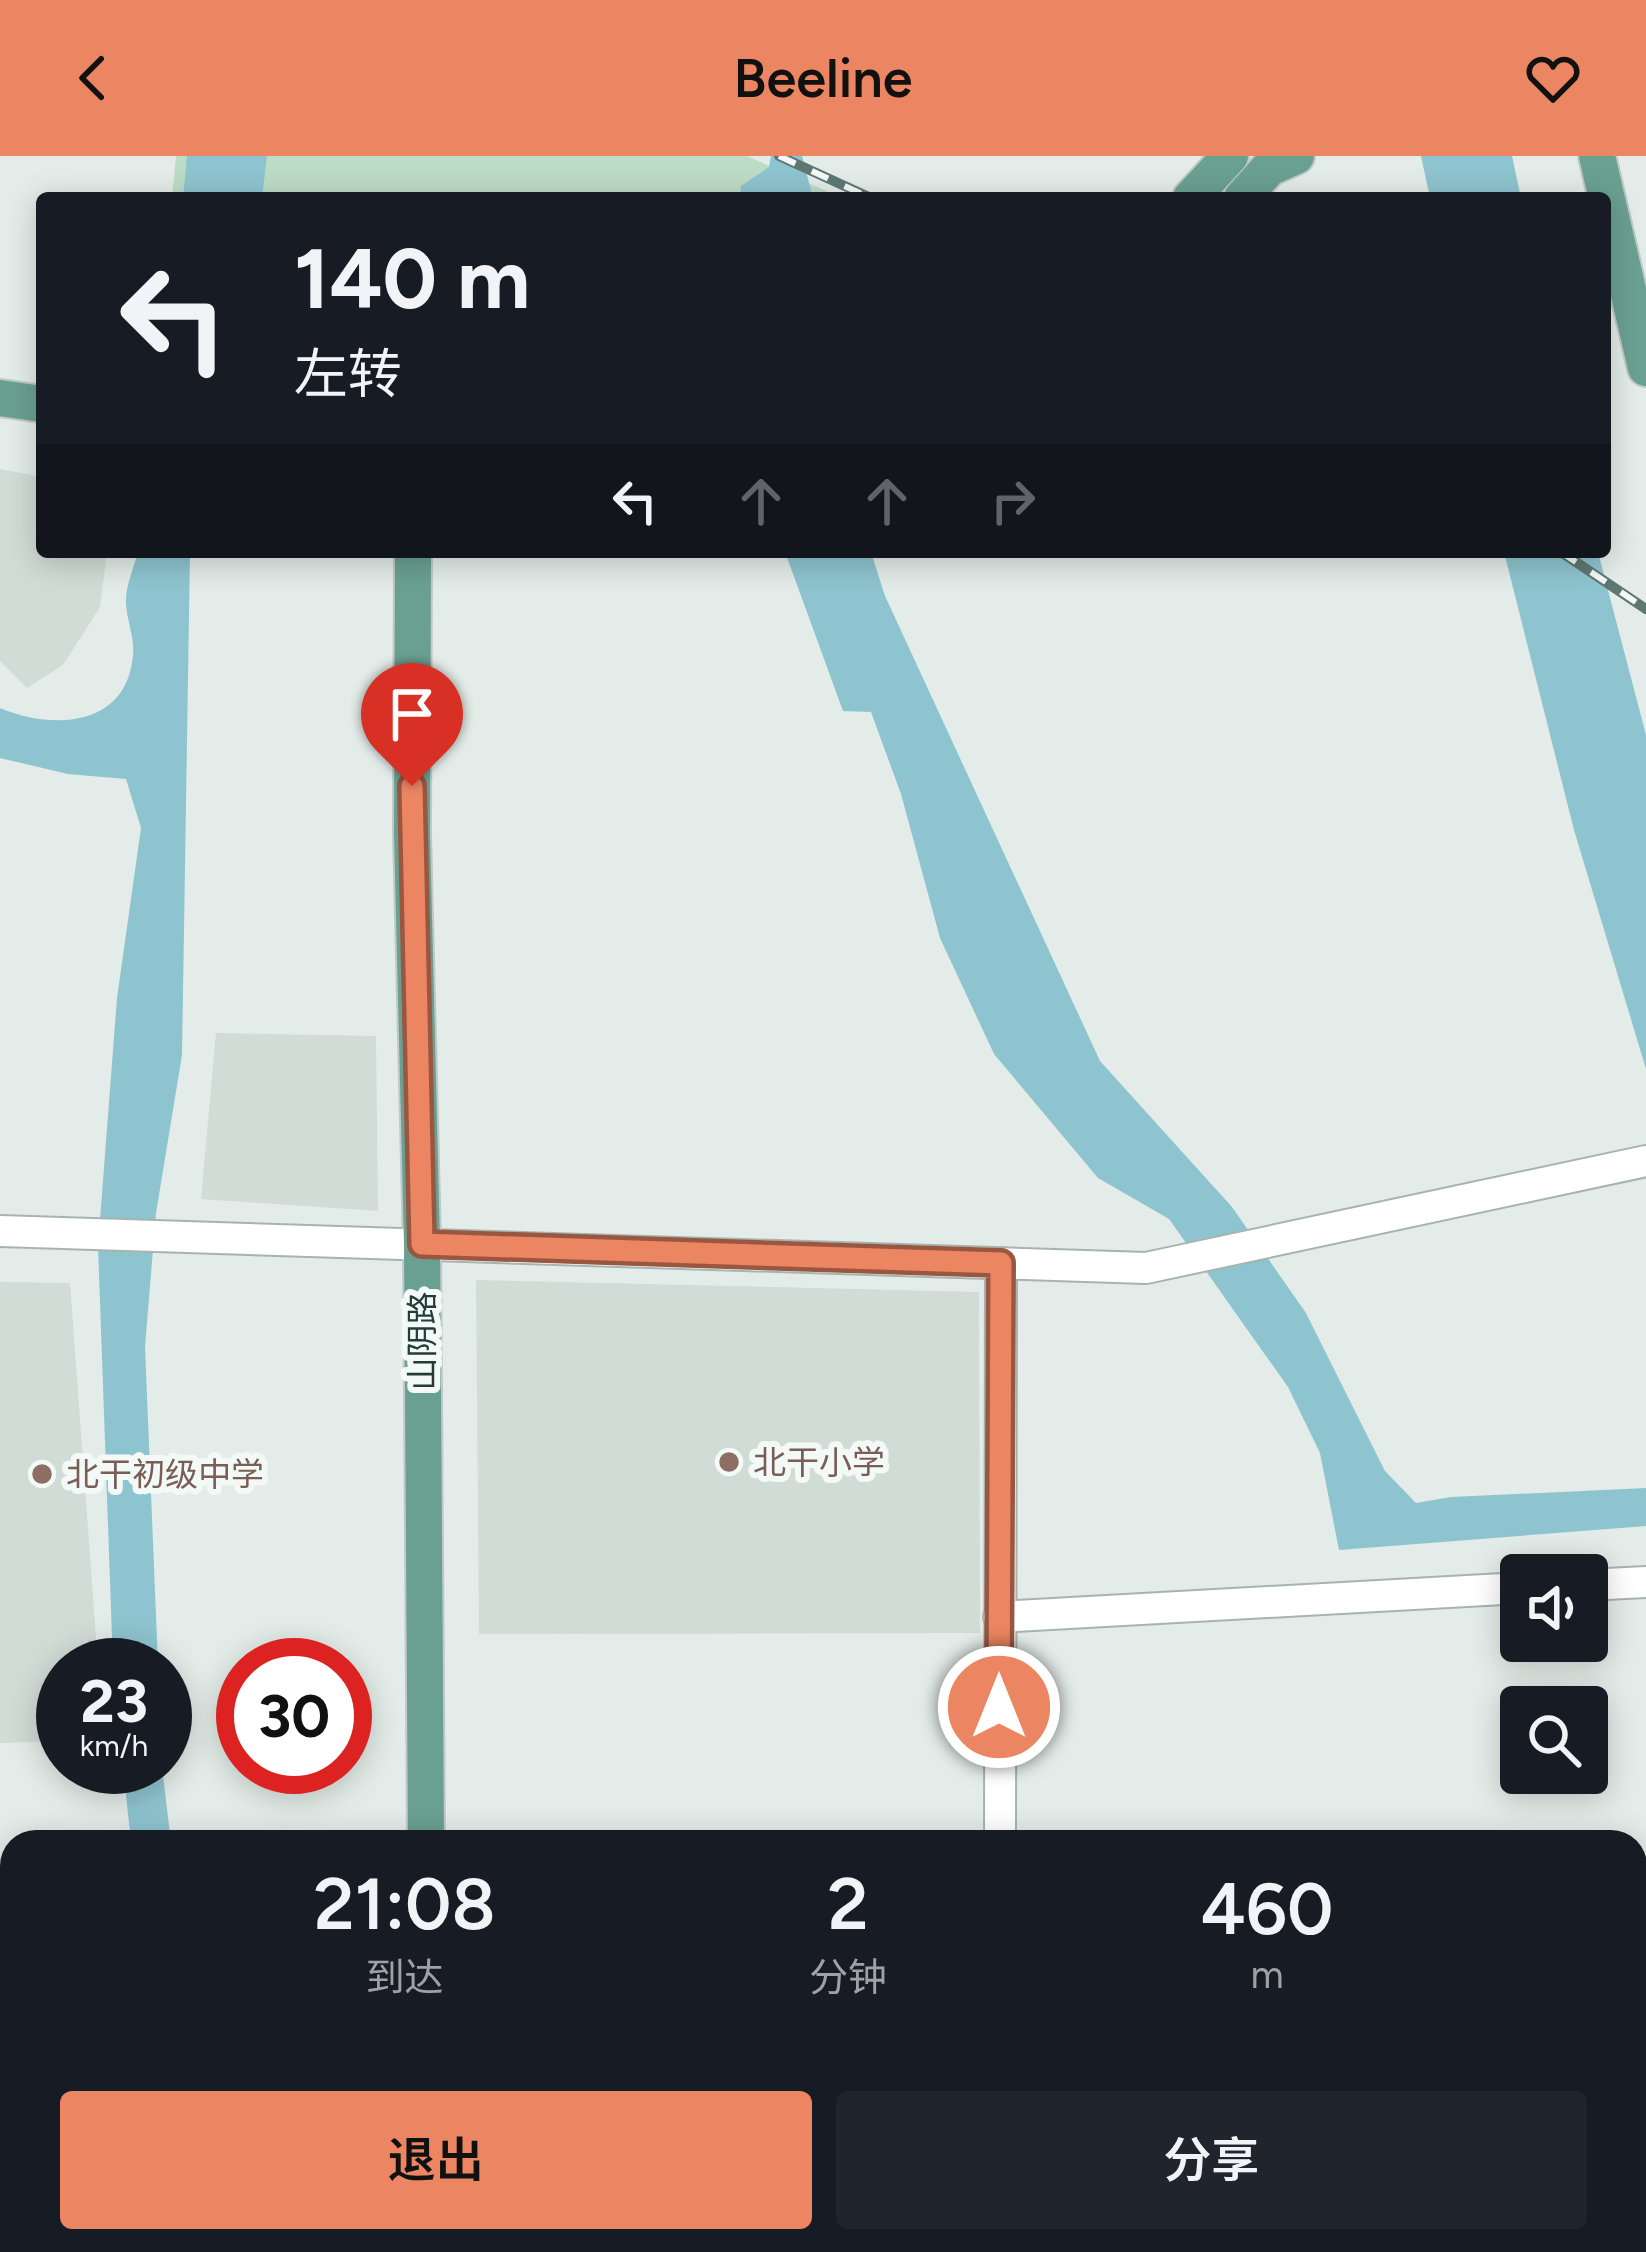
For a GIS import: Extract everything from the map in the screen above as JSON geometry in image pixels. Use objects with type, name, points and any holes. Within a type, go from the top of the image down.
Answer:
[{"type":"main road","points":[[1197,192],[1230,156]]},
{"type":"main road","points":[[1247,192],[1269,168],[1296,156]]},
{"type":"main road","points":[[1597,156],[1605,192]]},
{"type":"main road","points":[[1611,217],[1646,368]]},
{"type":"main road","points":[[0,398],[36,403]]},
{"type":"main road","name":"山阴路","points":[[413,558],[412,833],[422,1244],[426,1830]]},
{"type":"street","points":[[0,1231],[1145,1268],[1646,1161]]},
{"type":"street","points":[[1000,1830],[1001,1263]]},
{"type":"street","points":[[1608,1584],[1646,1582]]},
{"type":"street","points":[[999,1617],[1500,1589]]},
{"type":"shaded area","points":[[0,469],[36,476],[36,558],[106,558],[100,607],[63,665],[27,688],[0,661]]},
{"type":"shaded area","points":[[216,1033],[376,1036],[378,1211],[201,1199]]},
{"type":"shaded area","name":"北干小学","points":[[476,1280],[979,1292],[980,1633],[479,1634]]},
{"type":"shaded area","name":"北干初级中学","points":[[0,1282],[70,1283],[96,1638],[36,1638],[36,1742],[0,1743]]},
{"type":"green space","points":[[176,156],[747,156],[828,192],[173,192]]},
{"type":"water","points":[[187,156],[267,156],[263,192],[184,192]]},
{"type":"water","points":[[771,156],[802,156],[811,192],[740,192],[741,186],[769,167]]},
{"type":"water","points":[[1421,156],[1512,156],[1520,192],[1429,192]]},
{"type":"water","points":[[136,558],[190,558],[182,1055],[156,1213],[145,1347],[157,1638],[112,1638],[98,1246],[117,998],[141,828],[126,779],[68,774],[0,758],[0,708],[63,720],[102,710],[117,697],[128,679],[133,655],[126,598]]},
{"type":"water","points":[[787,558],[873,558],[885,596],[1100,1061],[1232,1207],[1306,1313],[1385,1471],[1416,1503],[1451,1497],[1646,1488],[1646,1526],[1339,1550],[1320,1453],[1288,1387],[1169,1219],[1098,1178],[994,1054],[940,938],[901,794],[871,712],[843,711]]},
{"type":"water","points":[[1506,558],[1600,558],[1646,735],[1646,1069],[1574,830]]},
{"type":"water","points":[[126,1794],[165,1794],[170,1830],[130,1830]]},
{"type":"railway","points":[[779,156],[858,192]]},
{"type":"railway","points":[[1570,558],[1646,609]]},
{"type":"place","name":"北干小学","points":[[729,1462]]},
{"type":"place","name":"北干初级中学","points":[[42,1474]]},
{"type":"route","points":[[412,786],[422,1244],[1001,1263],[999,1707]]}]
